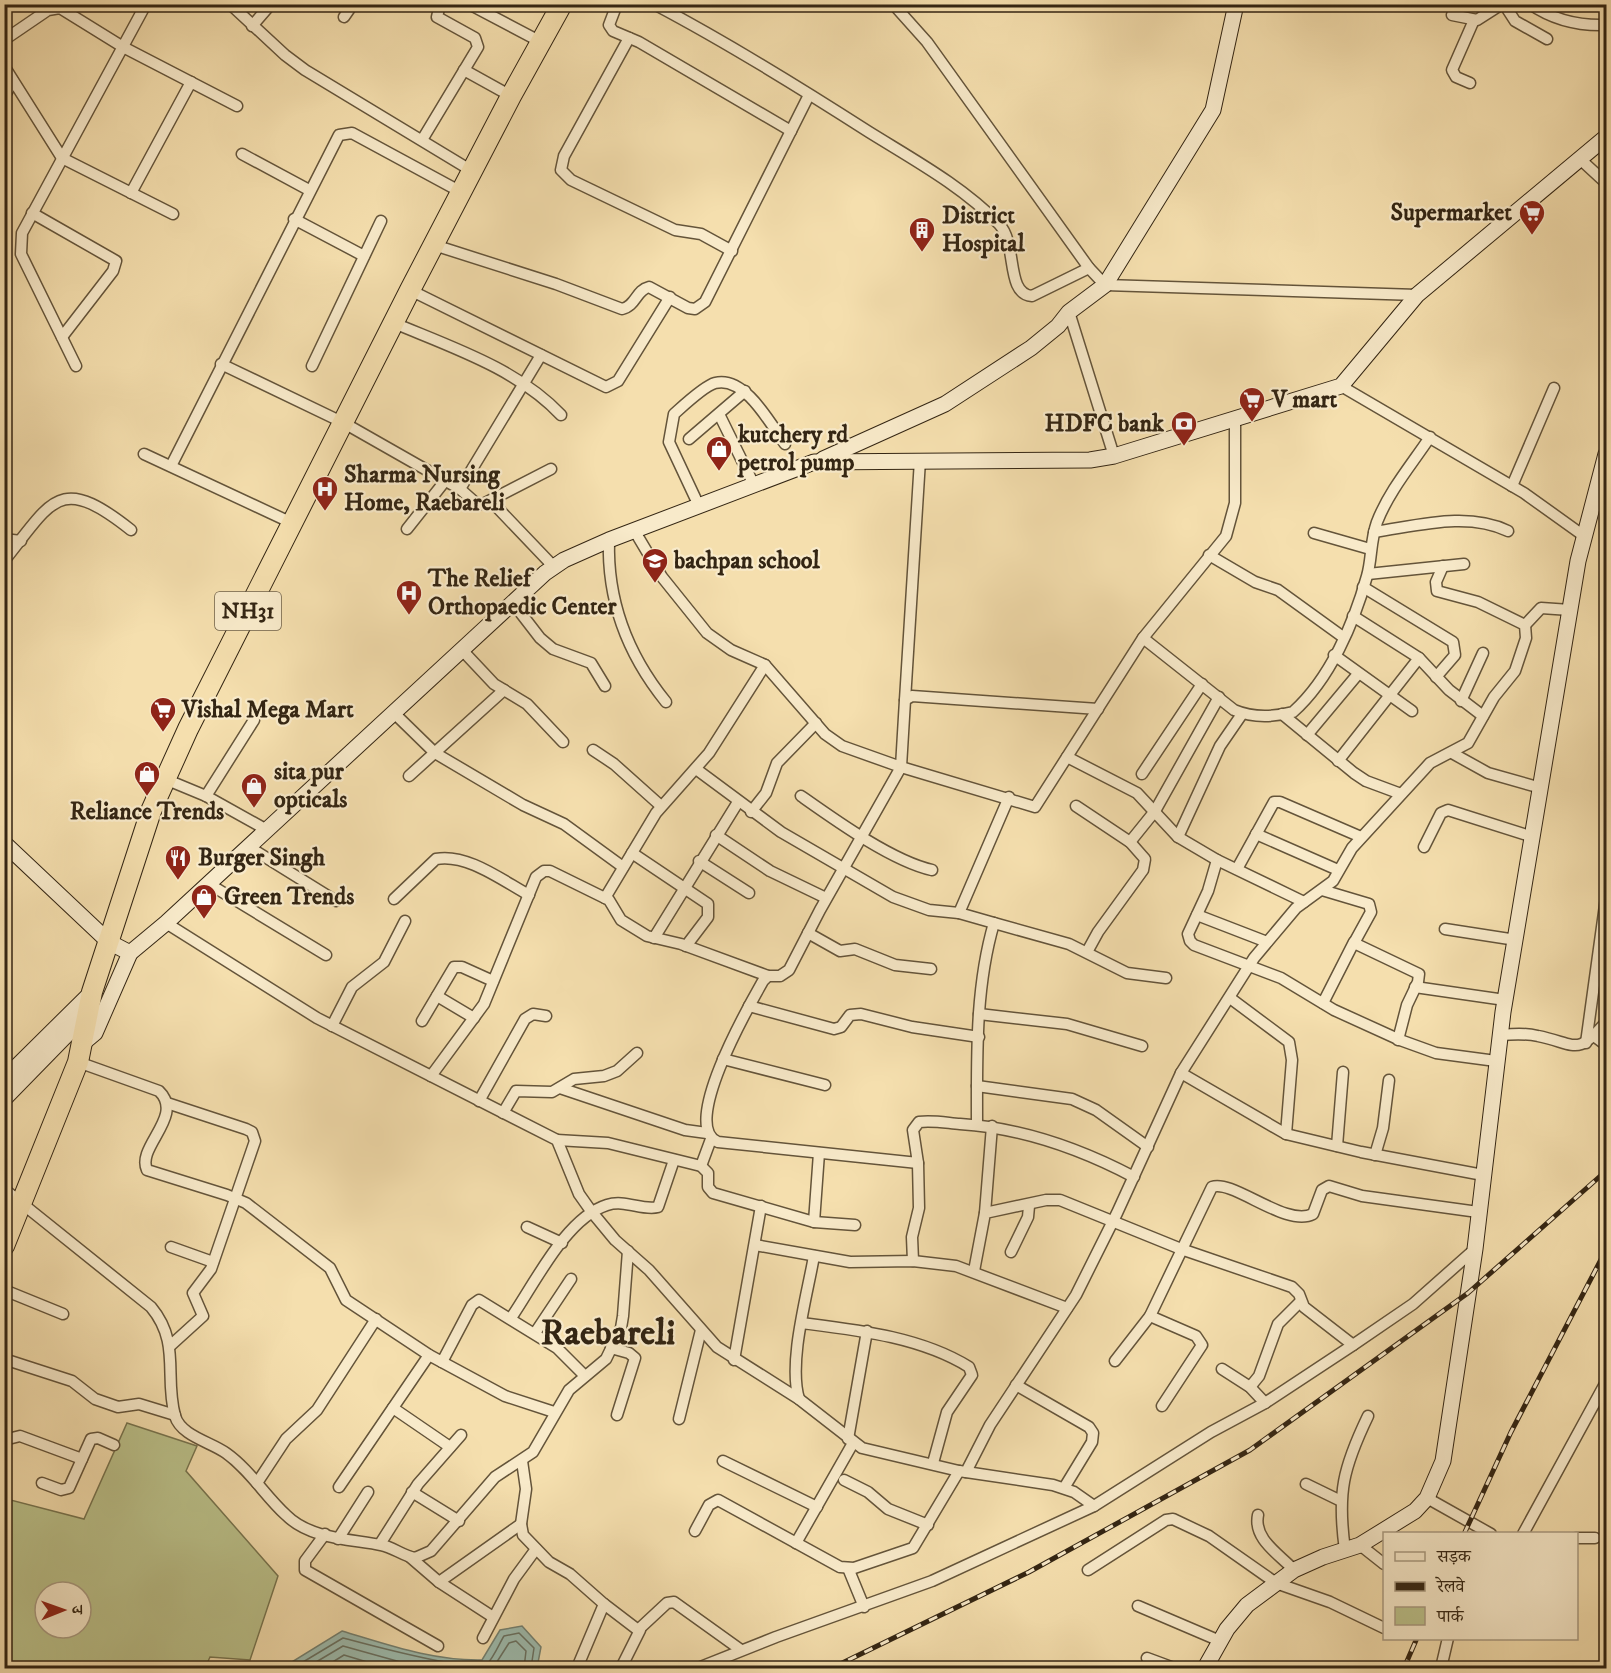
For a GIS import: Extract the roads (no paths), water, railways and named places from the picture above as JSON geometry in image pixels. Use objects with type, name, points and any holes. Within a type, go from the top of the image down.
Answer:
[{"type":"highway","name":"NH31","points":[[4,1246],[81,1053],[91,1002],[139,840],[165,779],[410,290],[511,96],[562,4]]},
{"type":"street","points":[[76,366],[21,254],[21,233],[146,4]]},
{"type":"street","points":[[230,4],[252,26],[305,70],[472,171]]},
{"type":"street","points":[[252,26],[271,4]]},
{"type":"street","points":[[344,16],[352,4]]},
{"type":"street","points":[[422,140],[478,42],[475,38],[437,17],[440,4]]},
{"type":"street","points":[[617,4],[609,25],[613,31],[791,131]]},
{"type":"street","points":[[654,4],[704,30],[938,175],[1000,225],[1011,246],[1016,287],[1019,292],[1032,297],[1089,268]]},
{"type":"street","points":[[893,4],[927,42],[1089,268],[1105,285],[1417,295]]},
{"type":"street","points":[[170,1346],[203,1316],[193,1293],[208,1274],[213,1262],[255,1141],[252,1132],[168,1103],[159,1091],[81,1053],[95,1033],[130,953],[209,884],[554,567],[609,540],[863,443],[945,404],[1031,348],[1058,326],[1069,312],[1105,285],[1213,110],[1236,4]]},
{"type":"street","points":[[1452,15],[1474,20],[1483,18],[1503,4],[1515,21],[1547,39]]},
{"type":"street","points":[[1530,4],[1551,16],[1574,24],[1606,25]]},
{"type":"street","points":[[473,5],[541,42]]},
{"type":"street","points":[[4,40],[48,10],[60,8],[123,47],[237,106]]},
{"type":"street","points":[[1470,83],[1456,77],[1452,70],[1474,20]]},
{"type":"street","points":[[629,38],[564,156],[561,170],[571,180],[675,230],[701,234],[732,250]]},
{"type":"street","points":[[4,66],[62,158],[173,214]]},
{"type":"street","points":[[464,70],[511,96]]},
{"type":"street","points":[[4,97],[14,81]]},
{"type":"street","points":[[131,193],[191,82]]},
{"type":"street","points":[[434,245],[556,284],[622,309],[633,304],[644,288],[654,288],[688,308],[701,306],[732,250],[809,95]]},
{"type":"street","points":[[171,466],[334,140],[345,132],[352,133],[461,192]]},
{"type":"street","points":[[814,462],[1090,460],[1114,456],[1341,386],[1417,295],[1606,137]]},
{"type":"street","points":[[242,154],[309,190]]},
{"type":"street","points":[[1580,159],[1606,183]]},
{"type":"street","points":[[32,213],[116,261],[113,271],[62,337]]},
{"type":"street","points":[[294,219],[364,256]]},
{"type":"street","points":[[312,366],[381,221]]},
{"type":"street","points":[[410,290],[606,387],[611,387],[618,381],[670,297]]},
{"type":"street","points":[[1069,312],[1114,456]]},
{"type":"street","points":[[394,323],[454,348],[523,384],[561,415]]},
{"type":"street","points":[[460,489],[541,355]]},
{"type":"street","points":[[221,364],[344,423],[460,489],[477,504],[491,501],[551,469]]},
{"type":"street","points":[[699,506],[669,442],[674,414],[714,383],[724,383],[745,391],[785,444]]},
{"type":"street","points":[[1341,386],[1512,486],[1584,536]]},
{"type":"street","points":[[1512,486],[1554,388]]},
{"type":"street","points":[[688,439],[745,391]]},
{"type":"street","points":[[719,414],[754,485]]},
{"type":"street","points":[[634,530],[662,577],[707,633],[731,650],[765,665],[816,723],[842,746],[901,767],[1009,797],[1035,807],[1143,638],[1226,536],[1234,514],[1236,490],[1235,420]]},
{"type":"street","points":[[1143,638],[1242,714],[1293,712],[1301,705],[1334,655],[1343,637],[1368,574],[1374,532],[1387,501],[1430,437]]},
{"type":"street","points":[[144,454],[292,523]]},
{"type":"street","points":[[1204,1668],[1220,1641],[1247,1605],[1294,1570],[1323,1557],[1360,1545],[1415,1511],[1427,1498],[1443,1461],[1475,1250],[1505,1000],[1570,610],[1584,536],[1600,505],[1606,454]]},
{"type":"street","points":[[431,1076],[460,1032],[474,1018],[493,981],[540,873],[550,871],[605,898],[613,904],[621,920],[654,938],[686,946],[768,976],[780,976],[789,970],[826,898],[901,767],[920,460]]},
{"type":"street","points":[[407,529],[445,481]]},
{"type":"street","points":[[4,561],[57,501],[74,498],[102,508],[131,530]]},
{"type":"street","points":[[491,501],[554,567]]},
{"type":"street","points":[[1374,532],[1457,521],[1492,524],[1508,531]]},
{"type":"street","points":[[1314,533],[1370,549]]},
{"type":"street","points":[[4,539],[21,541]]},
{"type":"street","points":[[609,540],[610,568],[621,625],[652,683],[666,702]]},
{"type":"street","points":[[1209,555],[1255,582],[1278,590],[1343,637]]},
{"type":"street","points":[[1368,574],[1464,564]]},
{"type":"street","points":[[1443,566],[1436,582],[1437,591],[1478,602],[1525,625]]},
{"type":"street","points":[[1363,587],[1453,642],[1455,655],[1436,677]]},
{"type":"street","points":[[513,603],[546,644],[553,649],[591,663],[605,686]]},
{"type":"street","points":[[694,1531],[709,1505],[717,1500],[840,1567],[848,1568],[913,1548],[1067,1308],[1114,1220],[1181,1073],[1250,964],[1304,902],[1333,881],[1361,837],[1430,763],[1468,743],[1499,689],[1506,685],[1515,671],[1526,638],[1525,625],[1541,608],[1570,610]]},
{"type":"street","points":[[1353,616],[1419,658],[1461,701],[1482,716]]},
{"type":"street","points":[[462,650],[494,684],[527,704],[563,742]]},
{"type":"street","points":[[1461,701],[1483,653]]},
{"type":"street","points":[[1334,655],[1412,711]]},
{"type":"street","points":[[1338,761],[1419,658]]},
{"type":"street","points":[[605,898],[661,806],[696,770],[737,711],[765,665]]},
{"type":"street","points":[[1307,735],[1358,674]]},
{"type":"street","points":[[1142,774],[1202,684]]},
{"type":"street","points":[[409,776],[504,690]]},
{"type":"street","points":[[905,700],[912,696],[1098,709]]},
{"type":"street","points":[[1130,842],[1155,811],[1219,697]]},
{"type":"street","points":[[394,713],[435,753],[523,805],[564,824],[623,867]]},
{"type":"street","points":[[1178,837],[1220,746],[1242,714]]},
{"type":"street","points":[[1282,714],[1338,761],[1366,781],[1401,794]]},
{"type":"street","points":[[206,796],[254,720]]},
{"type":"street","points":[[751,812],[766,793],[777,763],[816,723]]},
{"type":"street","points":[[593,750],[614,764],[661,806]]},
{"type":"street","points":[[1452,753],[1488,773],[1542,788]]},
{"type":"street","points":[[1067,757],[1137,793],[1178,837],[1217,860],[1304,902]]},
{"type":"street","points":[[696,770],[751,812],[843,869],[917,907],[959,913],[1034,932],[1087,952],[1128,973],[1167,978]]},
{"type":"street","points":[[165,779],[206,796],[267,830]]},
{"type":"street","points":[[801,796],[844,827],[910,863],[932,870]]},
{"type":"street","points":[[959,913],[1009,797]]},
{"type":"street","points":[[1237,869],[1271,805],[1277,801],[1361,837]]},
{"type":"street","points":[[654,938],[699,861],[738,802]]},
{"type":"street","points":[[1076,806],[1130,842],[1145,859],[1143,870],[1087,952]]},
{"type":"street","points":[[1425,847],[1441,813],[1448,810],[1533,837]]},
{"type":"street","points":[[1256,834],[1338,870]]},
{"type":"street","points":[[716,835],[770,871],[826,898]]},
{"type":"street","points":[[4,843],[109,942],[130,953]]},
{"type":"street","points":[[249,847],[336,901]]},
{"type":"street","points":[[632,853],[705,900],[710,909],[708,917],[686,946]]},
{"type":"street","points":[[394,899],[436,859],[445,858],[462,860],[529,895]]},
{"type":"street","points":[[1217,860],[1188,934],[1190,941],[1297,985],[1323,1003],[1398,1040],[1436,1053],[1496,1061]]},
{"type":"street","points":[[699,861],[749,893]]},
{"type":"street","points":[[209,884],[326,955]]},
{"type":"street","points":[[1322,890],[1371,907],[1323,1003]]},
{"type":"street","points":[[1590,1040],[1602,960],[1606,898]]},
{"type":"street","points":[[1197,915],[1267,942]]},
{"type":"street","points":[[332,1026],[357,981],[384,962],[405,921]]},
{"type":"street","points":[[977,1125],[979,1014],[984,964],[994,922]]},
{"type":"street","points":[[166,923],[332,1026],[557,1140],[608,1143],[700,1166],[708,1173],[710,1191],[814,1222],[855,1225]]},
{"type":"street","points":[[1445,929],[1515,940]]},
{"type":"street","points":[[808,933],[840,951],[855,949],[895,965],[931,969]]},
{"type":"street","points":[[1354,942],[1417,971],[1419,977],[1407,1005],[1398,1040]]},
{"type":"street","points":[[422,1021],[454,967],[462,967],[493,981]]},
{"type":"street","points":[[700,1166],[709,1136],[708,1103],[723,1059],[749,1006],[768,976]]},
{"type":"street","points":[[1415,987],[1505,1000]]},
{"type":"street","points":[[436,996],[474,1018]]},
{"type":"street","points":[[1230,998],[1289,1042],[1292,1060],[1286,1134]]},
{"type":"street","points":[[4,1079],[91,1002]]},
{"type":"street","points":[[4,1099],[91,1002]]},
{"type":"street","points":[[749,1006],[834,1029],[841,1027],[850,1015],[861,1014],[912,1027],[979,1037]]},
{"type":"street","points":[[479,1101],[525,1019],[533,1014],[546,1016]]},
{"type":"street","points":[[979,1014],[1067,1024],[1142,1046]]},
{"type":"street","points":[[1590,1040],[1606,1022]]},
{"type":"street","points":[[1500,1035],[1539,1036],[1567,1046],[1590,1040],[1606,1045]]},
{"type":"street","points":[[503,1113],[516,1091],[548,1092],[574,1080],[610,1074],[637,1053]]},
{"type":"street","points":[[723,1059],[825,1085]]},
{"type":"street","points":[[1336,1146],[1343,1072]]},
{"type":"street","points":[[1181,1073],[1286,1134],[1375,1155],[1484,1175]]},
{"type":"street","points":[[1375,1155],[1383,1128],[1389,1080]]},
{"type":"street","points":[[977,1086],[1072,1099],[1096,1110],[1148,1147]]},
{"type":"street","points":[[560,1088],[709,1136],[718,1142],[918,1163]]},
{"type":"street","points":[[168,1103],[146,1161],[147,1170],[236,1198],[330,1268],[341,1295],[429,1355],[505,1396],[554,1412]]},
{"type":"street","points":[[913,1261],[912,1237],[919,1208],[918,1163],[914,1131],[919,1122],[992,1126],[1021,1131],[1076,1150],[1134,1177]]},
{"type":"street","points":[[974,1271],[985,1213],[992,1126]]},
{"type":"street","points":[[557,1140],[579,1194],[591,1211],[701,1330],[734,1360],[799,1399],[850,1441],[897,1457],[962,1471],[1064,1488],[1094,1506]]},
{"type":"street","points":[[814,1222],[819,1153]]},
{"type":"street","points":[[511,1318],[562,1243],[591,1211],[616,1203],[658,1207],[674,1160]]},
{"type":"street","points":[[1115,1360],[1150,1316],[1208,1192],[1218,1185],[1260,1204],[1304,1216],[1313,1214],[1322,1190],[1329,1186],[1362,1196],[1478,1212]]},
{"type":"street","points":[[4,1189],[151,1307],[165,1326],[170,1346],[175,1415],[187,1431],[227,1454],[292,1521],[338,1539],[380,1544],[410,1557],[439,1582],[493,1617]]},
{"type":"street","points":[[985,1213],[1029,1206],[1046,1200],[1060,1200],[1181,1249],[1286,1285],[1296,1290],[1300,1302],[1353,1345]]},
{"type":"street","points":[[734,1360],[761,1206]]},
{"type":"street","points":[[1011,1252],[1028,1217],[1029,1206]]},
{"type":"street","points":[[526,1227],[562,1243]]},
{"type":"street","points":[[755,1245],[850,1262],[913,1261],[974,1271],[1067,1308]]},
{"type":"street","points":[[171,1247],[213,1262]]},
{"type":"street","points":[[698,1668],[981,1561],[1094,1506],[1211,1432],[1265,1403],[1353,1345],[1413,1304],[1475,1250]]},
{"type":"street","points":[[410,1557],[426,1555],[459,1521],[495,1476],[533,1452],[554,1412],[569,1390],[606,1359],[623,1316],[628,1251]]},
{"type":"street","points":[[799,1399],[794,1376],[814,1256]]},
{"type":"street","points":[[535,1333],[571,1279]]},
{"type":"street","points":[[4,1290],[63,1314]]},
{"type":"street","points":[[442,1362],[475,1301],[483,1301],[557,1348],[585,1376]]},
{"type":"street","points":[[1250,1387],[1259,1376],[1278,1323],[1300,1302]]},
{"type":"street","points":[[1150,1316],[1196,1336],[1202,1345],[1162,1406]]},
{"type":"street","points":[[257,1483],[286,1439],[317,1410],[376,1319]]},
{"type":"street","points":[[802,1323],[867,1331],[921,1347],[964,1364],[971,1370],[970,1380],[947,1412],[933,1463]]},
{"type":"street","points":[[679,1419],[701,1330]]},
{"type":"street","points":[[796,1543],[817,1508],[850,1441],[867,1331]]},
{"type":"street","points":[[611,1348],[629,1353],[635,1358],[617,1415]]},
{"type":"street","points":[[339,1487],[429,1355]]},
{"type":"street","points":[[4,1359],[72,1381],[90,1397],[118,1407],[135,1403],[175,1415]]},
{"type":"street","points":[[1222,1369],[1250,1387],[1265,1403]]},
{"type":"street","points":[[1524,1532],[1606,1382]]},
{"type":"street","points":[[1016,1385],[1089,1427],[1093,1433],[1092,1442],[1064,1488]]},
{"type":"street","points":[[393,1408],[450,1447]]},
{"type":"street","points":[[1345,1550],[1341,1501],[1347,1466],[1368,1416]]},
{"type":"street","points":[[380,1544],[412,1492],[461,1435]]},
{"type":"street","points":[[4,1440],[20,1436],[82,1458]]},
{"type":"street","points":[[42,1483],[61,1490],[69,1488],[91,1439],[98,1438],[114,1445]]},
{"type":"street","points":[[522,1461],[526,1489],[521,1524],[523,1535],[536,1549],[635,1630],[640,1630]]},
{"type":"street","points":[[723,1461],[817,1508]]},
{"type":"street","points":[[844,1480],[868,1492],[888,1509],[928,1525]]},
{"type":"street","points":[[1306,1484],[1341,1501]]},
{"type":"street","points":[[338,1539],[368,1492]]},
{"type":"street","points":[[412,1492],[459,1521]]},
{"type":"street","points":[[1427,1498],[1489,1532]]},
{"type":"street","points":[[1258,1515],[1256,1529],[1294,1570]]},
{"type":"street","points":[[1088,1570],[1166,1520],[1173,1519],[1209,1536],[1276,1583],[1330,1602],[1383,1628]]},
{"type":"street","points":[[439,1582],[521,1524]]},
{"type":"street","points":[[325,1534],[305,1561],[305,1570],[438,1646]]},
{"type":"street","points":[[1578,1539],[1595,1538]]},
{"type":"street","points":[[1360,1545],[1383,1563]]},
{"type":"street","points":[[483,1638],[493,1617],[536,1549]]},
{"type":"street","points":[[848,1568],[864,1607]]},
{"type":"street","points":[[621,1668],[640,1630],[667,1603],[674,1602],[741,1650]]},
{"type":"street","points":[[578,1668],[604,1604]]},
{"type":"street","points":[[1138,1606],[1220,1641]]},
{"type":"street","points":[[1441,1668],[1448,1640]]},
{"type":"street","points":[[1147,1658],[1174,1668]]},
{"type":"water","points":[[522,1626],[541,1647],[537,1668],[282,1668],[342,1631],[429,1655],[482,1660],[500,1630]]},
{"type":"railway","points":[[832,1668],[1029,1572],[1250,1450],[1468,1293],[1606,1171]]},
{"type":"railway","points":[[1465,1532],[1511,1432],[1606,1250]]},
{"type":"railway","points":[[1404,1668],[1416,1640]]},
{"type":"place","name":"Supermarket","points":[[1532,236]]},
{"type":"place","name":"District Hospital","points":[[922,253]]},
{"type":"place","name":"V mart","points":[[1252,423]]},
{"type":"place","name":"HDFC bank","points":[[1184,447]]},
{"type":"place","name":"kutchery rd petrol pump","points":[[719,472]]},
{"type":"place","name":"Sharma Nursing Home, Raebareli","points":[[325,512]]},
{"type":"place","name":"bachpan school","points":[[655,584]]},
{"type":"place","name":"The Relief Orthopaedic Center","points":[[409,616]]},
{"type":"place","name":"Vishal Mega Mart","points":[[163,733]]},
{"type":"place","name":"Reliance Trends","points":[[147,797]]},
{"type":"place","name":"sita pur opticals","points":[[254,809]]},
{"type":"place","name":"Burger Singh","points":[[178,881]]},
{"type":"place","name":"Green Trends","points":[[204,920]]},
{"type":"district","name":"Raebareli","points":[[608,1333]]}]
